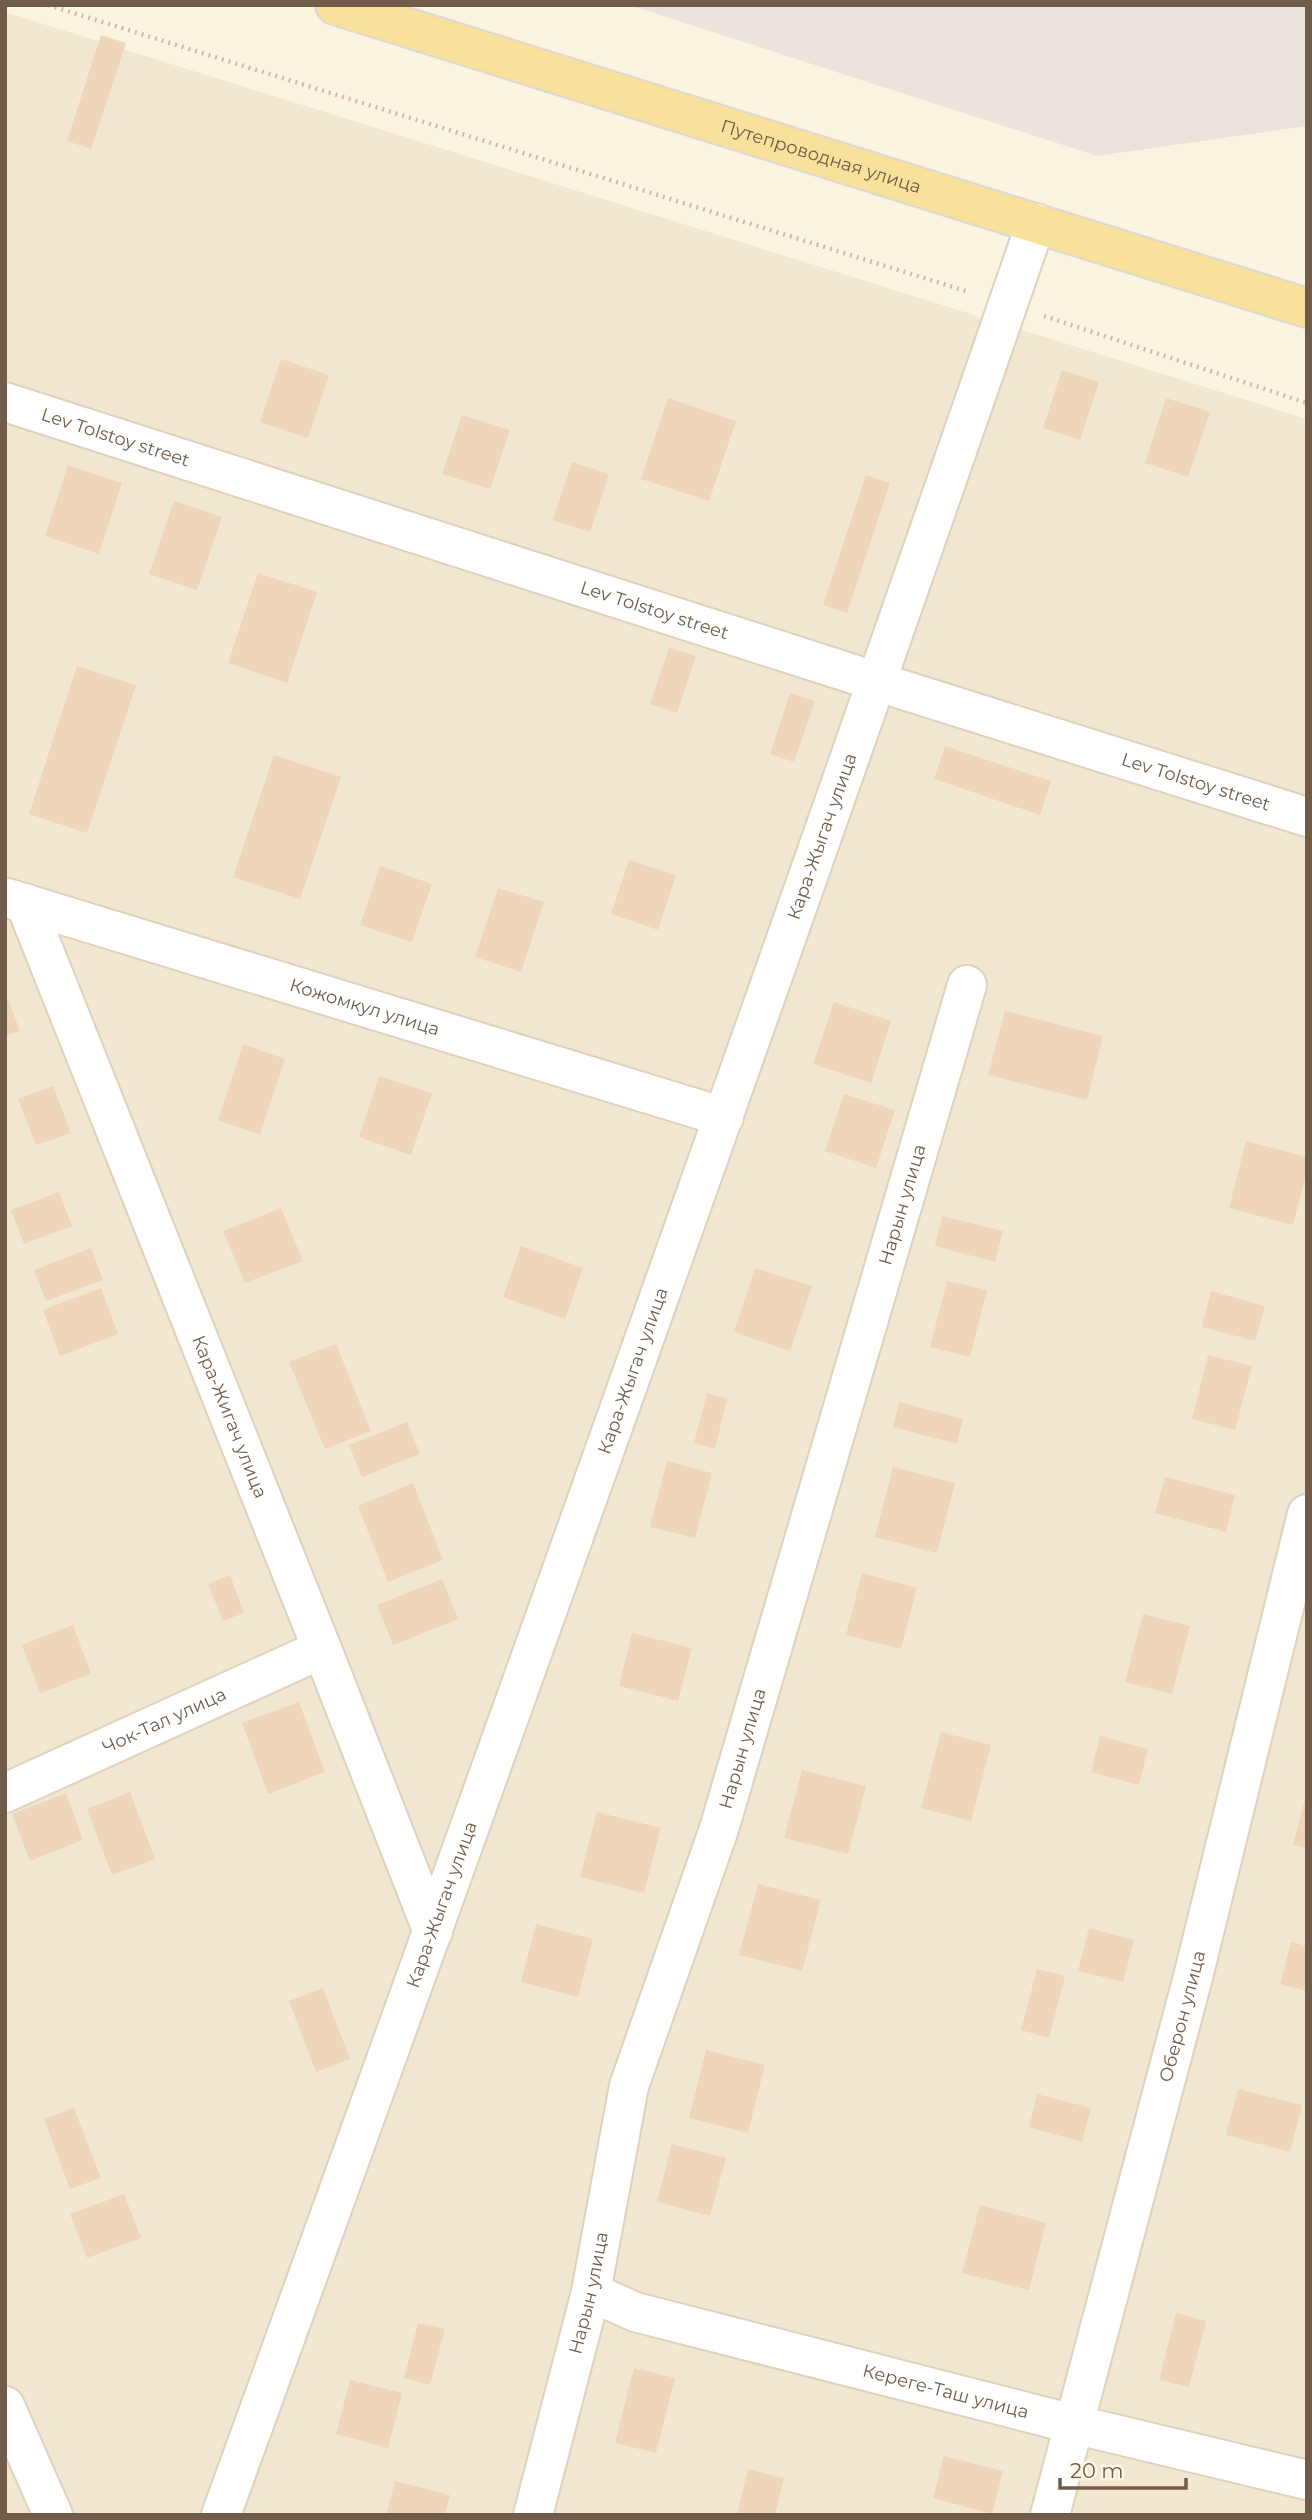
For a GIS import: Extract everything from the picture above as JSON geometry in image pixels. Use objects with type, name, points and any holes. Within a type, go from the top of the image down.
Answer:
[{"type":"main road","name":"Путепроводная улица","points":[[335,5],[1307,308]]},
{"type":"street","name":"Кара-Жыгач улица","points":[[221,2515],[433,1932],[724,1117],[1036,223]]},
{"type":"street","name":"Lev Tolstoy street","points":[[5,402],[1307,817]]},
{"type":"street","name":"Кожомкул улица","points":[[15,900],[724,1117]]},
{"type":"street","name":"Кара-Жигач улица","points":[[15,900],[322,1648],[433,1932]]},
{"type":"street","name":"Нарын улица","points":[[533,2515],[590,2292],[629,2086],[719,1829],[967,985]]},
{"type":"street","name":"Оберон улица","points":[[1050,2515],[1193,1977],[1307,1514]]},
{"type":"street","name":"Чок-Тал улица","points":[[5,1793],[322,1648]]},
{"type":"street","name":"Кереге-Таш улица","points":[[590,2292],[635,2312],[1073,2424],[1307,2480]]},
{"type":"street","points":[[5,2406],[53,2515]]},
{"type":"path","points":[[48,5],[1008,304],[1307,403]]},
{"type":"shaded area","points":[[629,5],[1307,5],[1307,126],[1097,156]]},
{"type":"shaded area","points":[[5,12],[1307,419],[1307,2515],[5,2515]]},
{"type":"building","points":[[101,35],[126,43],[91,149],[67,141]]},
{"type":"building","points":[[281,359],[329,375],[308,438],[260,422]]},
{"type":"building","points":[[1062,370],[1099,382],[1080,440],[1043,428]]},
{"type":"building","points":[[668,398],[736,421],[709,501],[641,479]]},
{"type":"building","points":[[1166,398],[1210,412],[1188,477],[1145,463]]},
{"type":"building","points":[[462,415],[510,430],[490,489],[442,474]]},
{"type":"building","points":[[572,462],[609,474],[590,532],[553,520]]},
{"type":"building","points":[[68,465],[122,483],[99,554],[45,536]]},
{"type":"building","points":[[866,475],[890,483],[847,613],[823,605]]},
{"type":"building","points":[[174,501],[222,517],[197,590],[149,574]]},
{"type":"building","points":[[258,573],[317,592],[287,683],[228,663]]},
{"type":"building","points":[[669,648],[696,656],[677,713],[650,704]]},
{"type":"building","points":[[77,666],[136,685],[87,833],[29,814]]},
{"type":"building","points":[[790,693],[815,701],[794,762],[770,754]]},
{"type":"building","points":[[945,746],[1051,781],[1040,815],[934,779]]},
{"type":"building","points":[[274,755],[341,777],[300,899],[233,877]]},
{"type":"building","points":[[629,860],[676,875],[658,930],[611,914]]},
{"type":"building","points":[[380,866],[432,884],[412,942],[360,925]]},
{"type":"building","points":[[498,888],[544,902],[521,972],[475,957]]},
{"type":"building","points":[[8,999],[20,1031],[5,1036],[5,1000]]},
{"type":"building","points":[[834,1002],[891,1021],[871,1083],[813,1064]]},
{"type":"building","points":[[1005,1011],[1103,1036],[1087,1100],[988,1075]]},
{"type":"building","points":[[243,1044],[285,1059],[260,1135],[218,1120]]},
{"type":"building","points":[[379,1076],[432,1093],[411,1155],[359,1137]]},
{"type":"building","points":[[53,1086],[71,1133],[36,1145],[18,1099]]},
{"type":"building","points":[[844,1094],[895,1110],[876,1168],[825,1151]]},
{"type":"building","points":[[1246,1141],[1307,1157],[1307,1172],[1293,1225],[1229,1208]]},
{"type":"building","points":[[59,1192],[72,1226],[24,1244],[11,1210]]},
{"type":"building","points":[[281,1208],[303,1261],[245,1283],[223,1231]]},
{"type":"building","points":[[942,1216],[1003,1231],[995,1262],[935,1246]]},
{"type":"building","points":[[521,1246],[583,1268],[565,1319],[503,1297]]},
{"type":"building","points":[[91,1248],[103,1280],[46,1301],[34,1270]]},
{"type":"building","points":[[755,1268],[812,1286],[790,1351],[734,1332]]},
{"type":"building","points":[[947,1281],[987,1290],[970,1357],[930,1347]]},
{"type":"building","points":[[101,1288],[118,1334],[60,1356],[43,1310]]},
{"type":"building","points":[[1211,1291],[1265,1306],[1255,1341],[1202,1327]]},
{"type":"building","points":[[336,1344],[371,1431],[325,1449],[289,1362]]},
{"type":"building","points":[[1208,1355],[1252,1366],[1235,1430],[1192,1419]]},
{"type":"building","points":[[707,1393],[727,1399],[715,1449],[694,1443]]},
{"type":"building","points":[[899,1402],[963,1419],[957,1444],[893,1427]]},
{"type":"building","points":[[407,1422],[420,1454],[362,1477],[349,1445]]},
{"type":"building","points":[[667,1461],[712,1473],[695,1538],[650,1527]]},
{"type":"building","points":[[893,1467],[955,1483],[937,1553],[875,1537]]},
{"type":"building","points":[[1165,1477],[1235,1495],[1226,1532],[1155,1513]]},
{"type":"building","points":[[413,1483],[443,1560],[388,1582],[358,1506]]},
{"type":"building","points":[[862,1573],[917,1588],[901,1649],[846,1635]]},
{"type":"building","points":[[230,1575],[244,1613],[223,1621],[208,1584]]},
{"type":"building","points":[[442,1579],[458,1619],[393,1645],[377,1605]]},
{"type":"building","points":[[1143,1614],[1190,1626],[1172,1694],[1125,1682]]},
{"type":"building","points":[[73,1625],[91,1674],[40,1693],[22,1645]]},
{"type":"building","points":[[632,1633],[692,1648],[678,1701],[619,1686]]},
{"type":"building","points":[[299,1702],[325,1772],[268,1794],[242,1723]]},
{"type":"building","points":[[941,1732],[991,1745],[971,1821],[921,1808]]},
{"type":"building","points":[[1100,1736],[1148,1749],[1139,1785],[1091,1772]]},
{"type":"building","points":[[802,1770],[866,1786],[848,1854],[784,1838]]},
{"type":"building","points":[[130,1792],[155,1859],[112,1875],[87,1809]]},
{"type":"building","points":[[66,1793],[83,1840],[30,1861],[12,1814]]},
{"type":"building","points":[[1307,1795],[1307,1848],[1293,1845]]},
{"type":"building","points":[[597,1812],[661,1828],[644,1893],[580,1877]]},
{"type":"building","points":[[758,1884],[821,1900],[802,1971],[739,1955]]},
{"type":"building","points":[[536,1924],[593,1939],[578,1997],[521,1982]]},
{"type":"building","points":[[1089,1928],[1134,1940],[1123,1982],[1078,1971]]},
{"type":"building","points":[[1291,1942],[1307,1946],[1307,1991],[1280,1984]]},
{"type":"building","points":[[1037,1969],[1065,1976],[1049,2038],[1021,2030]]},
{"type":"building","points":[[323,1988],[350,2059],[316,2072],[289,2001]]},
{"type":"building","points":[[706,2050],[765,2065],[748,2133],[689,2118]]},
{"type":"building","points":[[1238,2089],[1302,2105],[1290,2152],[1226,2135]]},
{"type":"building","points":[[1037,2094],[1091,2108],[1082,2142],[1029,2127]]},
{"type":"building","points":[[74,2108],[101,2178],[70,2189],[44,2119]]},
{"type":"building","points":[[672,2144],[726,2158],[710,2216],[657,2202]]},
{"type":"building","points":[[124,2194],[141,2238],[87,2258],[70,2214]]},
{"type":"building","points":[[980,2205],[1046,2223],[1029,2290],[962,2273]]},
{"type":"building","points":[[1176,2313],[1206,2321],[1189,2387],[1159,2380]]},
{"type":"building","points":[[418,2323],[445,2329],[430,2385],[404,2378]]},
{"type":"building","points":[[634,2368],[675,2378],[656,2453],[615,2443]]},
{"type":"building","points":[[350,2380],[402,2393],[388,2448],[336,2434]]},
{"type":"building","points":[[944,2456],[1003,2471],[992,2514],[933,2498]]},
{"type":"building","points":[[748,2469],[784,2478],[775,2515],[737,2515]]},
{"type":"building","points":[[395,2481],[450,2495],[445,2515],[386,2515]]}]
